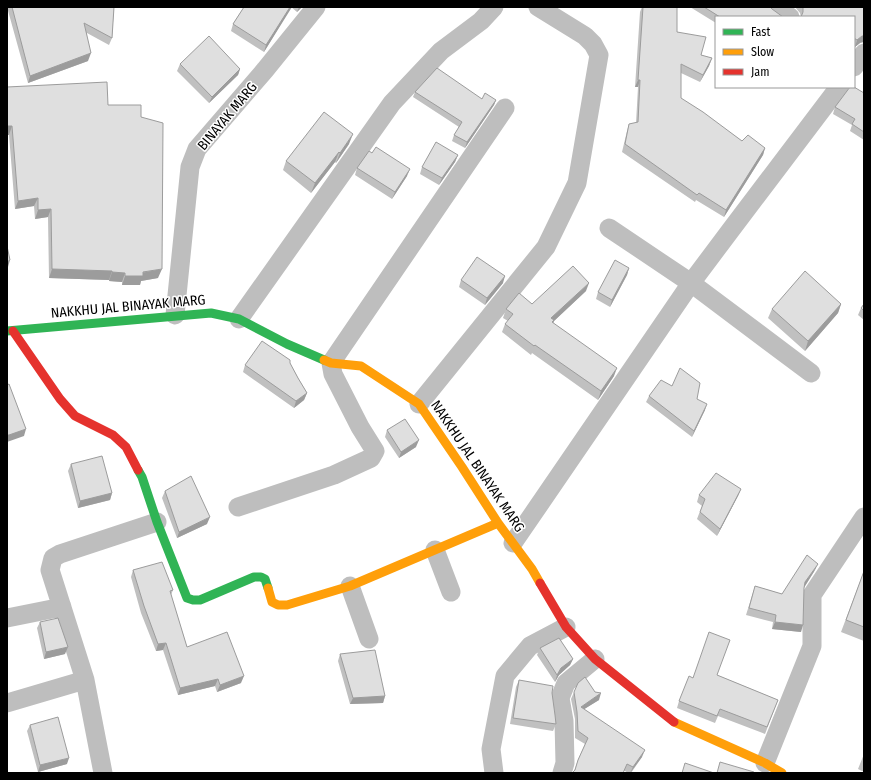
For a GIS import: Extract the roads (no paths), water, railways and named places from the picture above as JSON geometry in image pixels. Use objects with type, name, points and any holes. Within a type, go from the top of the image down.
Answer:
[{"type":"street","name":"BINAYAK MARG","points":[[175,315],[190,167],[197,149],[265,70],[316,7]]},
{"type":"street","points":[[239,319],[392,103],[441,51],[481,21],[494,7]]},
{"type":"street","points":[[419,404],[546,247],[577,183],[599,56],[593,44],[585,36],[538,7]]},
{"type":"street","points":[[776,7],[789,16]]},
{"type":"street","points":[[513,543],[691,284],[838,88]]},
{"type":"street","points":[[238,507],[334,475],[371,458],[375,451],[360,427],[334,374],[331,362],[505,108]]},
{"type":"street","points":[[609,228],[691,284],[811,372]]},
{"type":"street","name":"NAKKHU JAL BINAYAK MARG","points":[[10,331],[211,312],[239,319],[287,344],[331,362],[361,366],[419,404],[498,523],[532,570],[566,627],[595,659],[676,724],[765,763],[782,773]]},
{"type":"street","points":[[10,331],[60,399],[75,416],[113,435],[126,447],[142,477],[157,522],[187,598],[200,600],[254,577],[261,577],[265,579],[272,602],[278,605],[287,605],[350,586],[498,523]]},
{"type":"street","points":[[765,763],[812,646],[812,595],[864,517]]},
{"type":"street","points":[[103,773],[85,680],[50,570],[52,558],[157,522]]},
{"type":"street","points":[[435,550],[451,592]]},
{"type":"street","points":[[350,586],[369,639]]},
{"type":"street","points":[[7,618],[62,607]]},
{"type":"street","points":[[494,773],[491,749],[505,676],[530,646],[566,627]]},
{"type":"street","points":[[562,773],[565,763],[564,721],[560,698],[566,682],[595,659]]},
{"type":"street","points":[[7,703],[85,680]]}]
